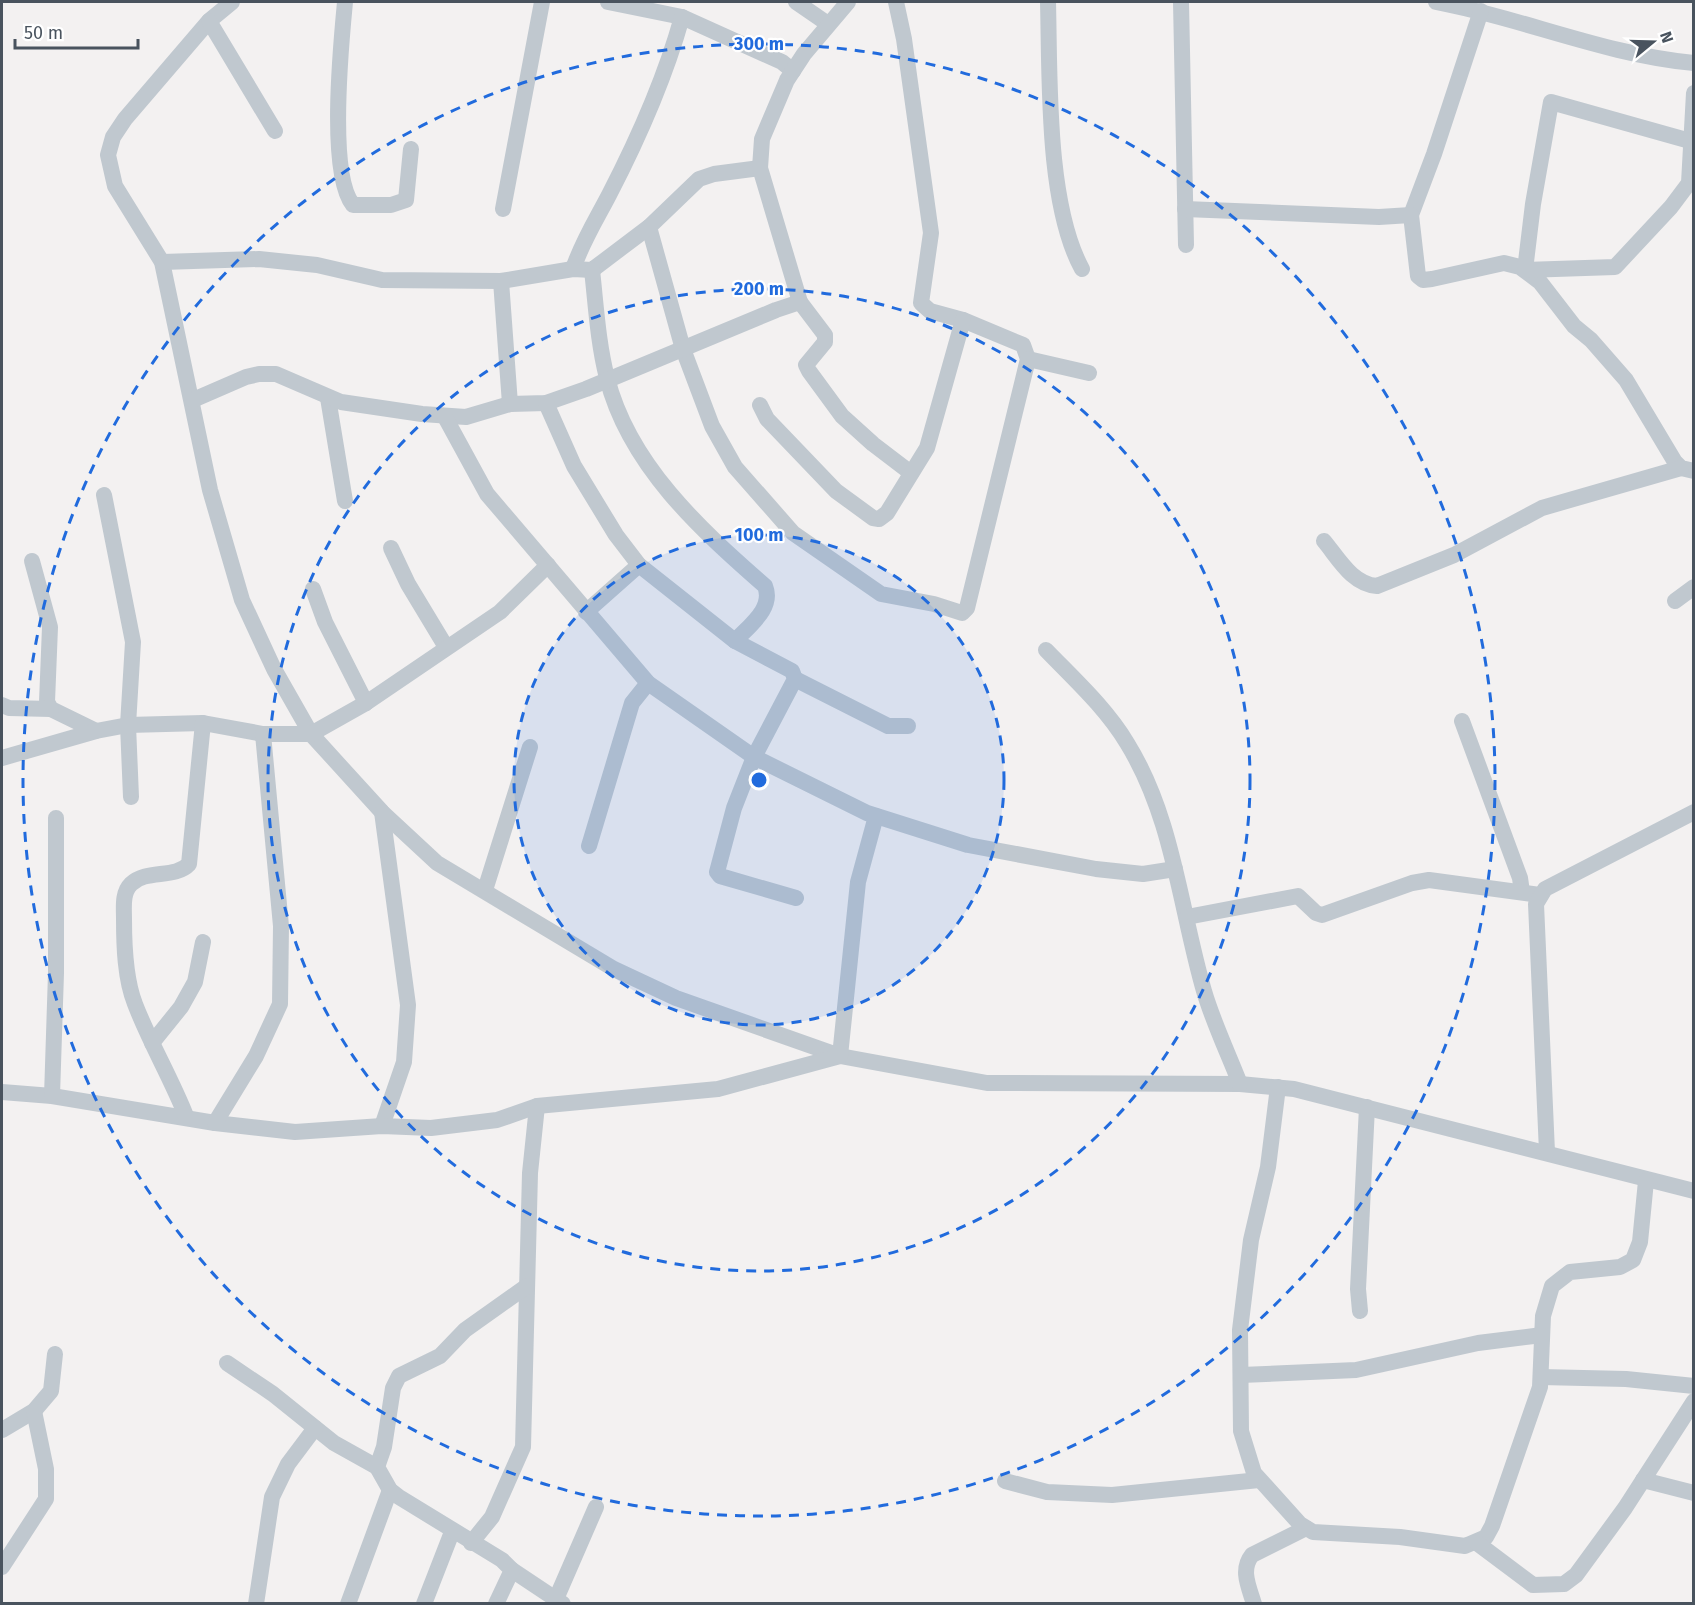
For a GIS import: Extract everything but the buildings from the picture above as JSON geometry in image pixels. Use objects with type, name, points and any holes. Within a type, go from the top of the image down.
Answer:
[{"type":"street","points":[[232,2],[209,21],[125,119],[113,137],[108,155],[115,186],[162,262],[193,400],[210,490],[242,600],[274,669],[310,734],[382,812],[437,862],[614,969],[675,998],[840,1056],[987,1083],[1240,1084],[1278,1087],[1367,1107],[1547,1152],[1646,1181],[1694,1191]]},
{"type":"street","points":[[345,2],[340,66],[340,152],[344,189],[353,206],[391,205],[405,200],[411,148]]},
{"type":"street","points":[[503,209],[543,2]]},
{"type":"street","points":[[608,2],[682,17],[782,62],[793,71]]},
{"type":"street","points":[[796,2],[828,24]]},
{"type":"street","points":[[848,2],[828,24],[793,71],[769,118],[762,139],[759,168],[800,302],[825,335],[825,342],[806,365],[842,416],[873,444],[911,473]]},
{"type":"street","points":[[649,227],[683,349],[712,426],[735,467],[793,533],[881,594],[934,604],[962,613],[967,608],[1028,360],[1023,345],[963,320],[930,311],[925,308],[920,298],[930,232],[904,39],[896,2]]},
{"type":"street","points":[[1048,2],[1050,111],[1060,198],[1082,269]]},
{"type":"street","points":[[1181,2],[1186,245]]},
{"type":"street","points":[[1436,2],[1481,11],[1636,56],[1694,63]]},
{"type":"street","points":[[1481,11],[1434,154],[1411,215],[1415,268],[1418,276],[1424,280],[1504,262],[1525,270],[1540,282],[1574,326],[1591,340],[1626,380],[1675,462],[1687,469]]},
{"type":"street","points":[[573,269],[581,244],[609,194],[669,62],[682,17]]},
{"type":"street","points":[[209,21],[275,131]]},
{"type":"street","points":[[1525,270],[1615,267],[1671,207],[1689,183],[1694,93]]},
{"type":"street","points":[[1525,270],[1533,204],[1551,102],[1690,141]]},
{"type":"street","points":[[162,262],[259,259],[317,265],[382,280],[501,281],[573,269],[592,270],[649,227],[699,179],[714,174],[759,168]]},
{"type":"street","points":[[1185,209],[1379,217],[1411,215]]},
{"type":"street","points":[[592,270],[599,336],[607,380],[625,425],[655,476],[721,547],[765,586],[769,595],[768,605],[735,641]]},
{"type":"street","points":[[501,281],[510,404]]},
{"type":"street","points":[[193,400],[259,374],[276,374],[328,399],[445,417],[466,417],[510,404],[546,403],[683,349],[776,309],[800,302]]},
{"type":"street","points":[[760,405],[767,419],[836,490],[873,518],[879,519],[887,513],[927,448],[963,320]]},
{"type":"street","points":[[1028,360],[1089,373]]},
{"type":"street","points":[[328,399],[345,501]]},
{"type":"street","points":[[546,403],[574,466],[616,535],[639,565],[735,641],[792,671],[795,679],[888,726],[908,726]]},
{"type":"street","points":[[445,417],[487,494],[648,683],[753,757],[876,816],[968,844],[1096,869],[1143,874],[1175,869]]},
{"type":"street","points":[[1324,542],[1356,580],[1377,586],[1454,555],[1542,508],[1687,469]]},
{"type":"street","points":[[104,495],[133,642],[128,725],[131,797]]},
{"type":"street","points":[[391,548],[408,584],[446,647]]},
{"type":"street","points":[[32,561],[50,627],[47,702],[51,709]]},
{"type":"street","points":[[2,758],[96,730],[128,725],[203,723],[263,734],[310,734],[366,703],[500,612],[548,565]]},
{"type":"street","points":[[586,612],[639,565]]},
{"type":"street","points":[[1675,601],[1694,587]]},
{"type":"street","points":[[313,589],[325,622],[366,703]]},
{"type":"street","points":[[1046,650],[1112,721],[1127,743],[1159,813],[1204,991],[1240,1084]]},
{"type":"street","points":[[795,679],[753,757],[734,808],[717,872],[720,876],[796,898]]},
{"type":"street","points":[[590,846],[632,703],[648,683]]},
{"type":"street","points":[[2,705],[9,708],[51,709],[96,730]]},
{"type":"street","points":[[1462,721],[1520,878],[1522,892]]},
{"type":"street","points":[[186,1116],[173,1083],[134,1002],[124,945],[124,898],[129,886],[137,879],[183,871],[189,864],[203,723]]},
{"type":"street","points":[[215,1123],[256,1056],[280,1004],[281,926],[263,734]]},
{"type":"street","points":[[485,890],[530,747]]},
{"type":"street","points":[[382,812],[408,1005],[404,1062],[382,1126]]},
{"type":"street","points":[[1187,917],[1298,896],[1316,913],[1322,915],[1412,883],[1429,880],[1540,894],[1694,812]]},
{"type":"street","points":[[840,1056],[858,882],[876,816]]},
{"type":"street","points":[[52,1096],[56,973],[56,818]]},
{"type":"street","points":[[1540,894],[1536,904],[1547,1152]]},
{"type":"street","points":[[152,1043],[181,1007],[195,982],[203,942]]},
{"type":"street","points":[[2,1092],[52,1096],[186,1116],[215,1123],[296,1132],[382,1126],[431,1128],[497,1120],[537,1106],[718,1089],[840,1056]]},
{"type":"street","points":[[1278,1087],[1268,1167],[1249,1252],[1240,1330],[1241,1431],[1250,1464],[1259,1480],[1306,1528],[1329,1534],[1400,1537],[1465,1546],[1486,1537],[1492,1526],[1540,1387],[1543,1316],[1552,1286],[1561,1278],[1583,1269],[1620,1268],[1633,1260],[1640,1242],[1646,1181]]},
{"type":"street","points":[[471,1543],[492,1517],[523,1447],[530,1173],[537,1106]]},
{"type":"street","points":[[1360,1311],[1358,1289],[1367,1107]]},
{"type":"street","points":[[377,1467],[384,1447],[393,1388],[399,1376],[440,1356],[465,1330],[527,1286]]},
{"type":"street","points":[[1241,1375],[1356,1370],[1478,1342],[1542,1335]]},
{"type":"street","points":[[2,1430],[34,1412],[51,1391],[55,1354]]},
{"type":"street","points":[[227,1363],[273,1394],[334,1443],[377,1467],[390,1490],[452,1532],[502,1560],[512,1570],[559,1601],[596,1507]]},
{"type":"street","points":[[1541,1377],[1626,1379],[1694,1386]]},
{"type":"street","points":[[1477,1542],[1533,1585],[1563,1584],[1576,1575],[1694,1401]]},
{"type":"street","points":[[2,1567],[46,1499],[46,1469],[34,1412]]},
{"type":"street","points":[[256,1604],[272,1497],[288,1464],[315,1428]]},
{"type":"street","points":[[1005,1481],[1047,1492],[1112,1496],[1259,1480]]},
{"type":"street","points":[[1642,1480],[1694,1493]]},
{"type":"street","points":[[348,1604],[390,1490]]},
{"type":"street","points":[[1254,1604],[1245,1570],[1247,1562],[1252,1555],[1306,1528]]},
{"type":"street","points":[[424,1604],[452,1532]]},
{"type":"street","points":[[496,1604],[512,1570]]}]
